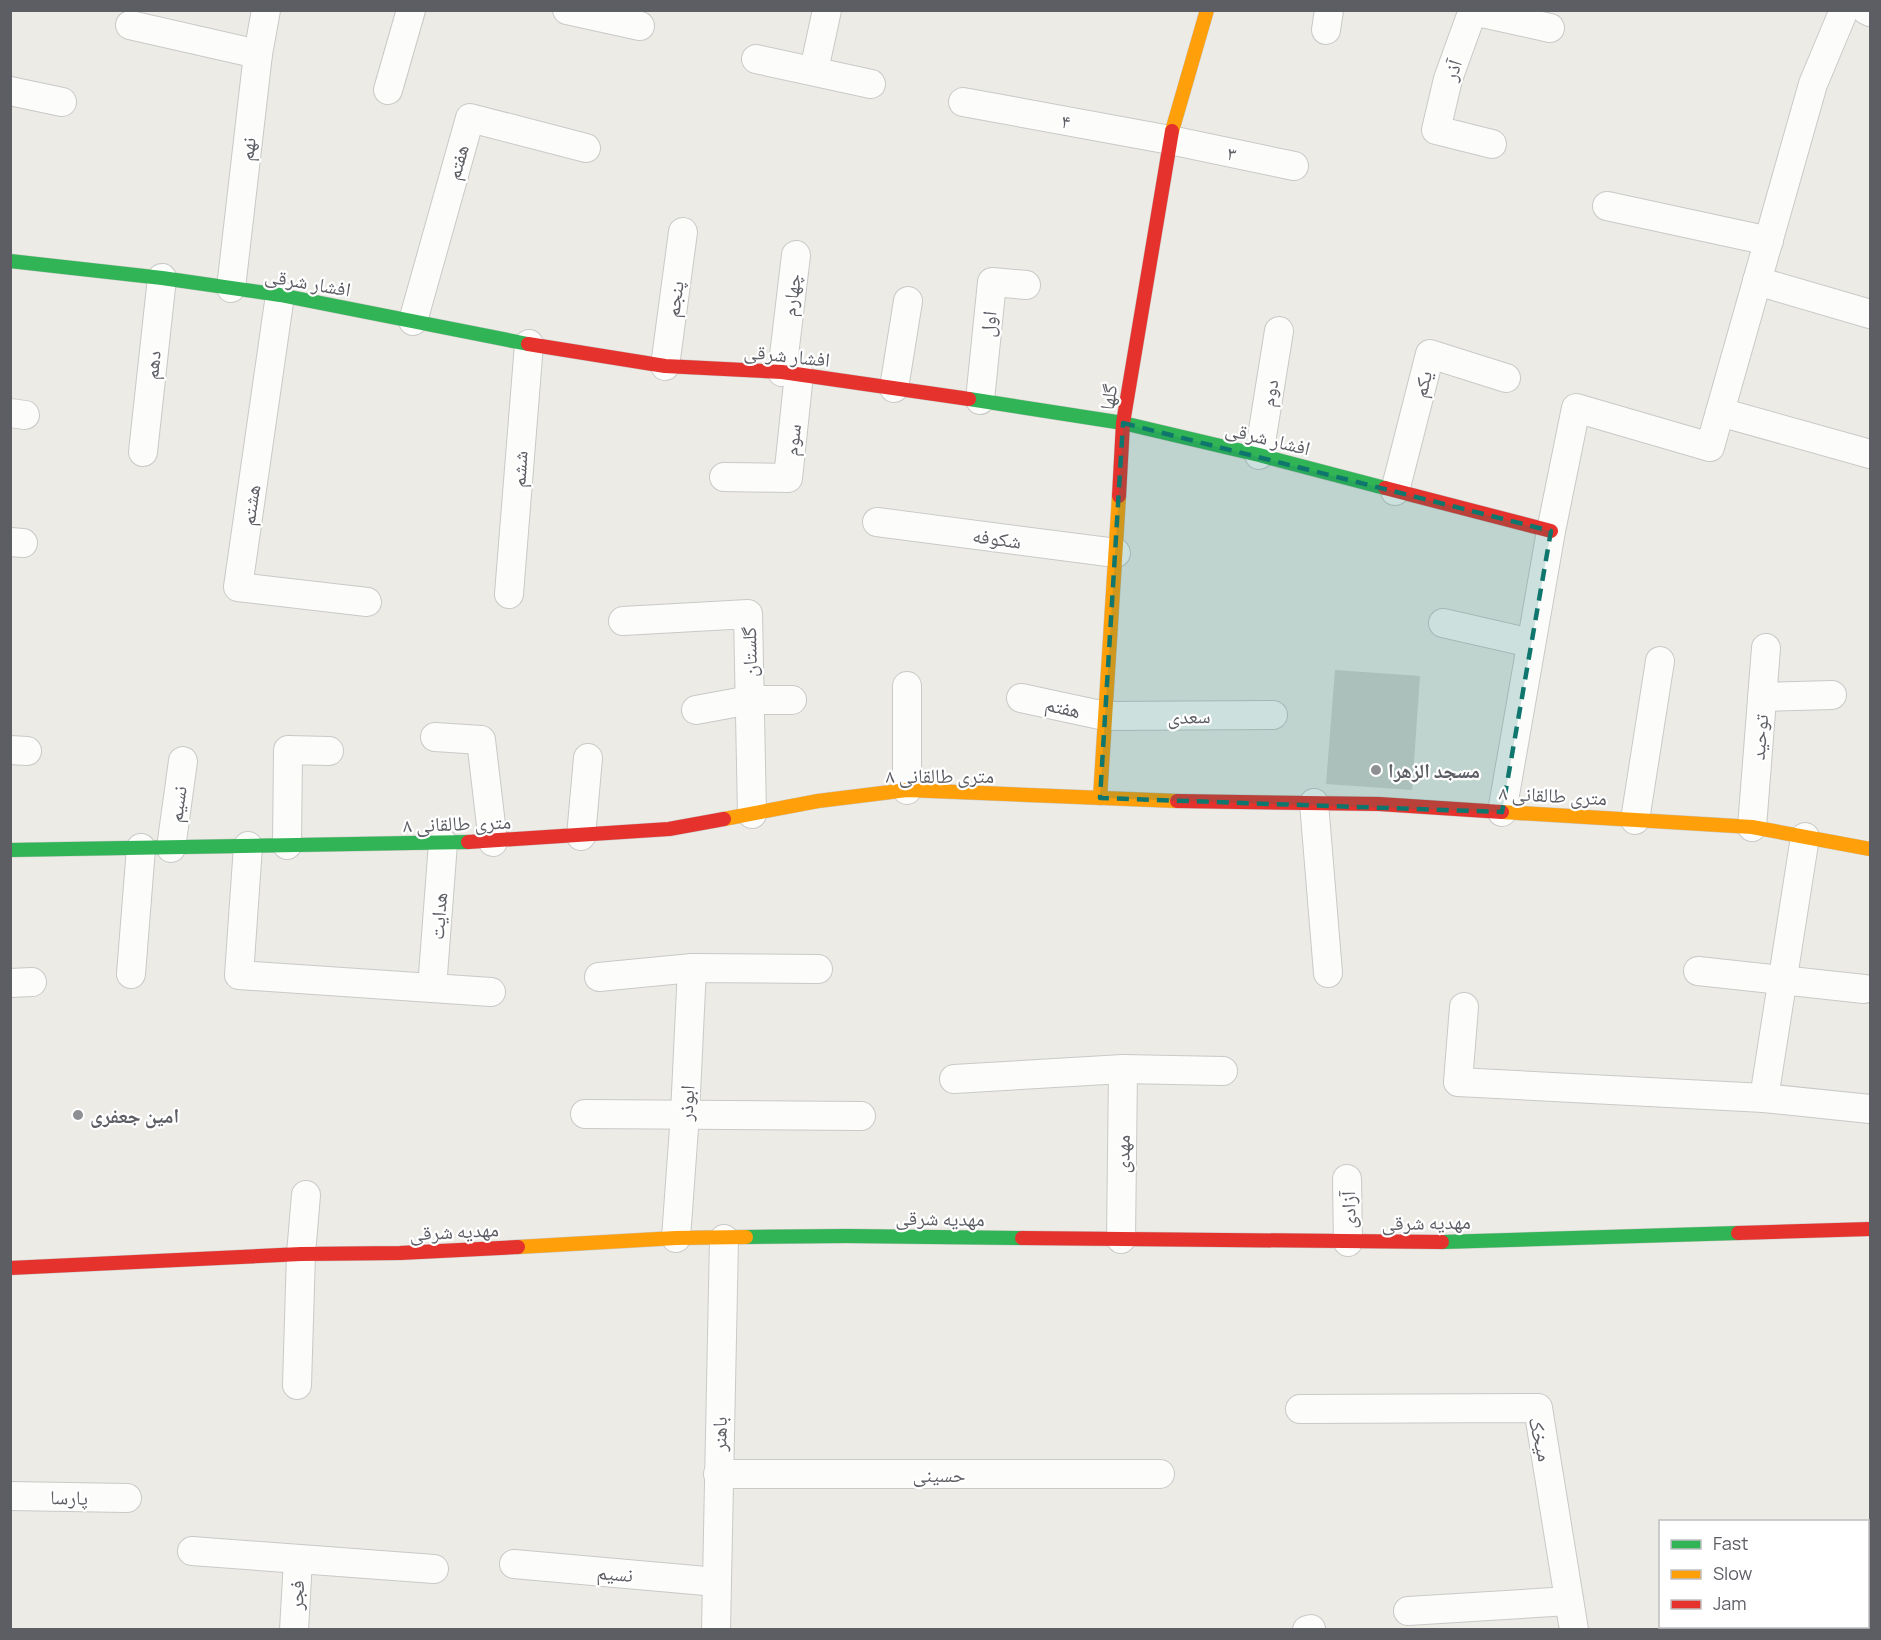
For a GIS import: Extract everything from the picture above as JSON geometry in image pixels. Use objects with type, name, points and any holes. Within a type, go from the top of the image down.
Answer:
[{"type":"street","name":"نهم","points":[[231,288],[258,54],[266,10]]},
{"type":"street","points":[[388,90],[411,10]]},
{"type":"street","points":[[567,10],[640,26]]},
{"type":"street","points":[[814,70],[827,10]]},
{"type":"street","name":"گلها","points":[[1100,798],[1123,423],[1170,140],[1206,10]]},
{"type":"street","points":[[1502,812],[1551,531],[1576,408],[1710,447],[1813,84],[1844,10]]},
{"type":"street","points":[[1866,10],[1870,12]]},
{"type":"street","points":[[1473,11],[1550,28]]},
{"type":"street","name":"آذر","points":[[1473,11],[1448,79],[1436,130],[1492,144]]},
{"type":"street","points":[[130,25],[258,54]]},
{"type":"street","points":[[756,59],[872,84]]},
{"type":"street","points":[[10,91],[62,102]]},
{"type":"street","name":"۴","points":[[963,102],[1170,140]]},
{"type":"street","name":"هفتم","points":[[413,321],[470,118],[586,148]]},
{"type":"street","name":"۳","points":[[1170,140],[1294,166]]},
{"type":"street","points":[[1607,206],[1769,241]]},
{"type":"street","name":"پنجم","points":[[665,366],[683,232]]},
{"type":"street","name":"چهارم","points":[[790,373],[796,255]]},
{"type":"street","name":"افشار شرقی","points":[[10,261],[280,295],[529,344],[665,366],[790,373],[1123,423],[1259,455],[1551,531]]},
{"type":"street","name":"دهم","points":[[143,452],[162,279]]},
{"type":"street","points":[[1757,281],[1870,314]]},
{"type":"street","name":"اول","points":[[980,400],[992,282],[1026,285]]},
{"type":"street","name":"هشتم","points":[[280,295],[238,587],[367,602]]},
{"type":"street","points":[[894,388],[908,301]]},
{"type":"street","name":"دوم","points":[[1259,455],[1279,331]]},
{"type":"street","name":"ششم","points":[[509,594],[529,344]]},
{"type":"street","name":"یکم","points":[[1395,490],[1430,354],[1506,378]]},
{"type":"street","name":"سوم","points":[[724,477],[788,478],[790,373]]},
{"type":"street","points":[[1720,412],[1870,454]]},
{"type":"street","name":"شکوفه","points":[[878,522],[1116,554]]},
{"type":"street","name":"گلستان","points":[[623,621],[748,614],[752,813]]},
{"type":"street","points":[[1443,623],[1531,643]]},
{"type":"street","name":"توحید","points":[[1752,827],[1766,648]]},
{"type":"street","points":[[1635,820],[1660,661]]},
{"type":"street","points":[[907,686],[907,790]]},
{"type":"street","points":[[1762,697],[1832,695]]},
{"type":"street","name":"هفتم","points":[[1021,698],[1105,716]]},
{"type":"street","points":[[696,710],[750,700],[792,700]]},
{"type":"street","name":"سعدی","points":[[1105,716],[1273,715]]},
{"type":"street","points":[[435,737],[481,740],[493,842]]},
{"type":"street","points":[[287,845],[288,750],[329,751]]},
{"type":"street","points":[[581,836],[588,758]]},
{"type":"street","name":"نسیم","points":[[171,848],[183,761]]},
{"type":"street","name":"۸ متری طالقانی","points":[[10,850],[493,842],[669,829],[818,801],[907,790],[1100,798],[1379,804],[1752,827],[1870,849]]},
{"type":"street","points":[[1314,803],[1328,972]]},
{"type":"street","points":[[1764,1098],[1806,837]]},
{"type":"street","name":"هدایت","points":[[432,988],[443,843]]},
{"type":"street","points":[[248,846],[239,975],[491,992]]},
{"type":"street","points":[[131,974],[141,848]]},
{"type":"street","points":[[599,977],[692,968],[818,969]]},
{"type":"street","name":"ابوذر","points":[[676,1238],[692,968]]},
{"type":"street","points":[[1698,970],[1864,988]]},
{"type":"street","points":[[1464,1007],[1458,1082],[1764,1098],[1870,1109]]},
{"type":"street","points":[[954,1079],[1123,1069],[1223,1071]]},
{"type":"street","name":"مهدی","points":[[1121,1239],[1123,1069]]},
{"type":"street","points":[[585,1114],[861,1116]]},
{"type":"street","name":"آزادی","points":[[1347,1179],[1348,1242]]},
{"type":"street","points":[[297,1386],[301,1254],[306,1195]]},
{"type":"street","name":"مهدیه شرقی","points":[[10,1268],[301,1254],[400,1253],[676,1238],[847,1236],[1413,1243],[1870,1229]]},
{"type":"street","name":"باهنر","points":[[716,1629],[724,1239]]},
{"type":"street","name":"میخک","points":[[1300,1409],[1538,1408],[1574,1629]]},
{"type":"street","name":"حسینی","points":[[718,1474],[1160,1474]]},
{"type":"street","name":"پارسا","points":[[10,1496],[128,1498]]},
{"type":"street","points":[[192,1551],[434,1569]]},
{"type":"street","name":"فجر","points":[[294,1629],[298,1560]]},
{"type":"street","name":"نسیم","points":[[514,1564],[717,1582]]},
{"type":"street","points":[[1408,1611],[1569,1601]]},
{"type":"highlighted area","points":[[1123,423],[1551,531],[1502,812],[1100,798]]},
{"type":"building","name":"مسجد الزهرا","points":[[1335,670],[1420,676],[1412,790],[1326,784]]},
{"type":"traffic: fast","points":[[10,261],[162,278],[280,295],[528,344]]},
{"type":"traffic: fast","points":[[969,399],[1123,423],[1385,488]]},
{"type":"traffic: fast","points":[[10,850],[468,842]]},
{"type":"traffic: fast","points":[[1442,1242],[1738,1233]]},
{"type":"traffic: fast","points":[[746,1237],[1022,1238]]},
{"type":"traffic: slow","points":[[1172,131],[1207,10]]},
{"type":"traffic: slow","points":[[1100,798],[1119,496]]},
{"type":"traffic: slow","points":[[724,819],[818,801],[907,790],[1177,801]]},
{"type":"traffic: slow","points":[[1502,812],[1752,827],[1870,849]]},
{"type":"traffic: slow","points":[[518,1247],[676,1238],[746,1237]]},
{"type":"traffic: jam","points":[[1119,496],[1123,423],[1172,131]]},
{"type":"traffic: jam","points":[[528,344],[665,366],[782,372],[969,399]]},
{"type":"traffic: jam","points":[[1385,488],[1551,531]]},
{"type":"traffic: jam","points":[[1177,801],[1379,804],[1502,812]]},
{"type":"traffic: jam","points":[[468,842],[669,829],[724,819]]},
{"type":"traffic: jam","points":[[1738,1233],[1870,1229]]},
{"type":"traffic: jam","points":[[1022,1238],[1442,1242]]},
{"type":"traffic: jam","points":[[10,1268],[301,1254],[400,1253],[518,1247]]},
{"type":"place","name":"مسجد الزهرا","points":[[1376,770]]},
{"type":"place","name":"امین جعفری","points":[[78,1115]]}]
